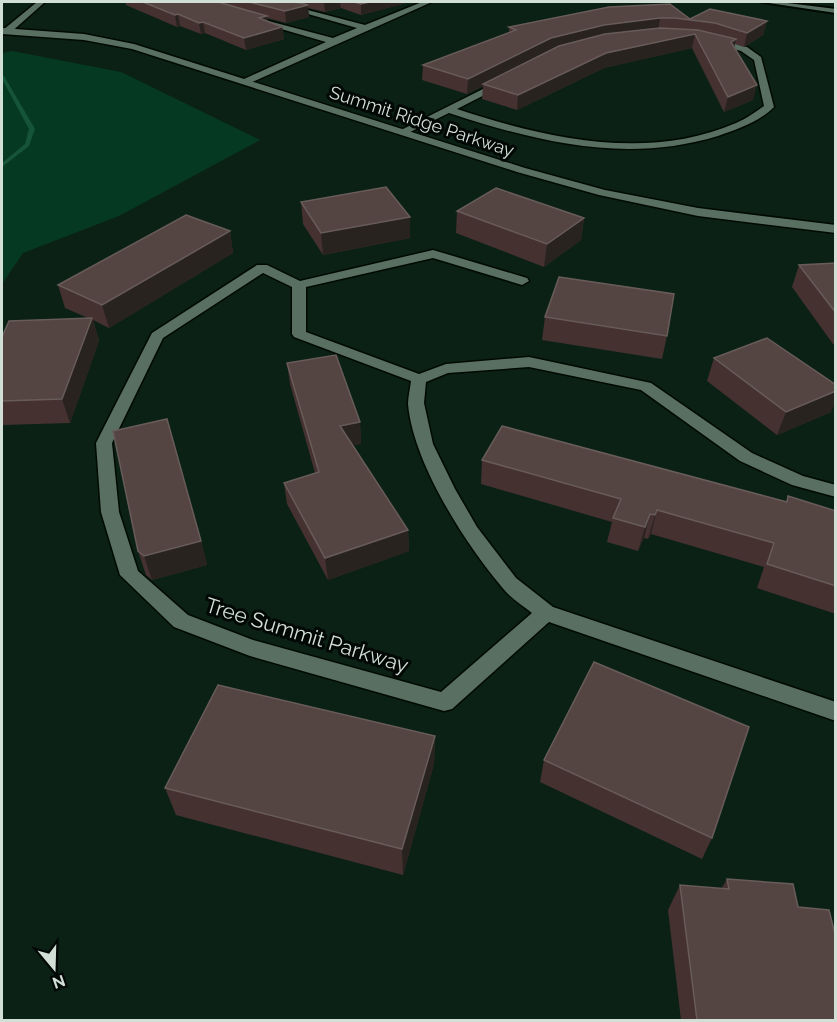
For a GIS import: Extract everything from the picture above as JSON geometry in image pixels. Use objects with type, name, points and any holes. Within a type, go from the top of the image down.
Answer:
[{"type":"street","points":[[4,31],[41,2]]},
{"type":"street","points":[[270,2],[365,28]]},
{"type":"street","points":[[247,81],[428,2]]},
{"type":"street","points":[[252,18],[333,42]]},
{"type":"street","name":"Summit Ridge Parkway","points":[[4,31],[84,37],[134,47],[603,193],[698,212],[836,229]]},
{"type":"street","points":[[448,109],[501,127],[551,139],[614,147],[690,141],[741,125],[769,107],[758,59],[744,49],[698,38]]},
{"type":"street","points":[[402,132],[512,77]]},
{"type":"street","points":[[522,281],[433,254],[299,285],[299,334],[419,379],[446,369],[529,362],[646,386],[746,457],[798,481],[836,491]]},
{"type":"street","name":"Tree Summit Parkway","points":[[299,285],[262,268],[156,336],[104,443],[110,512],[130,575],[181,621],[250,648],[444,702],[546,613]]},
{"type":"street","points":[[419,379],[416,403],[425,444],[450,498],[470,532],[509,583],[546,613],[593,627],[836,712]]},
{"type":"lane","points":[[766,2],[835,11]]},
{"type":"green space","points":[[12,51],[121,72],[260,140],[119,216],[23,253],[2,284],[2,53]]},
{"type":"building","points":[[143,2],[218,2],[267,16],[259,18],[282,27],[244,38]]},
{"type":"building","points":[[249,2],[295,2],[308,5],[285,11]]},
{"type":"building","points":[[670,4],[690,19],[710,9],[767,21],[747,33],[715,23],[675,18],[604,25],[551,38],[468,79],[423,65],[516,30],[509,27],[609,7]]},
{"type":"building","points":[[660,28],[698,30],[736,39],[731,42],[757,85],[728,97],[695,34],[606,53],[518,95],[483,84],[559,46],[605,34]]},
{"type":"building","points":[[386,187],[410,217],[321,233],[301,202]]},
{"type":"building","points":[[496,188],[584,218],[547,244],[457,211]]},
{"type":"building","points":[[186,215],[230,231],[102,305],[58,285]]},
{"type":"building","points":[[836,263],[836,313],[799,265]]},
{"type":"building","points":[[559,277],[674,294],[667,336],[545,317]]},
{"type":"building","points":[[92,318],[62,399],[2,401],[2,337],[9,321]]},
{"type":"building","points":[[767,338],[836,385],[836,391],[786,412],[714,358]]},
{"type":"building","points":[[336,355],[360,422],[340,426],[408,530],[325,558],[284,483],[319,472],[287,363]]},
{"type":"building","points":[[167,419],[201,541],[144,556],[138,551],[113,431]]},
{"type":"building","points":[[502,426],[787,502],[788,496],[836,511],[836,586],[767,564],[774,543],[657,510],[655,515],[650,514],[645,527],[613,518],[621,499],[482,460]]},
{"type":"building","points":[[594,662],[749,727],[712,838],[544,760]]},
{"type":"building","points":[[218,685],[435,736],[402,849],[165,788]]},
{"type":"building","points":[[727,879],[793,884],[798,907],[829,910],[836,938],[836,1020],[697,1020],[680,885],[729,889]]},
{"type":"waterway","points":[[2,76],[32,129],[27,145],[2,165]]}]
